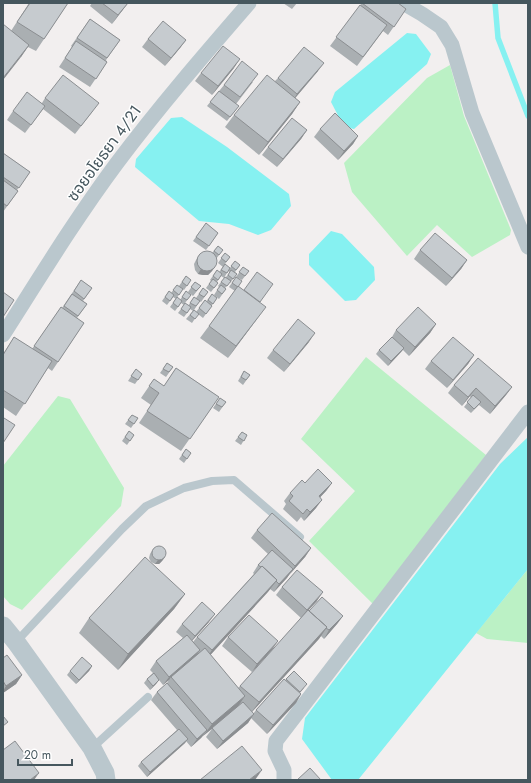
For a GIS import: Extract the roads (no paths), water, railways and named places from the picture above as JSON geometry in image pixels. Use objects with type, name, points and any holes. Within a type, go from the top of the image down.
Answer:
[{"type":"street","name":"ซอยอโยธยา 4/21","points":[[3,335],[70,230],[117,163],[167,99],[248,3]]},
{"type":"street","points":[[403,3],[441,27],[452,45],[472,113],[528,247]]},
{"type":"street","points":[[284,780],[284,770],[275,751],[276,741],[528,412]]},
{"type":"street","points":[[3,626],[92,748],[107,778]]},
{"type":"lane","points":[[16,642],[122,529],[146,506],[184,488],[212,481],[234,480],[300,537]]},
{"type":"lane","points":[[92,748],[148,697]]},
{"type":"water","points":[[407,33],[416,34],[431,54],[427,64],[354,129],[344,127],[331,102],[335,92]]},
{"type":"water","points":[[182,117],[227,147],[289,194],[291,206],[271,230],[258,235],[229,224],[199,221],[135,167],[136,159],[171,118]]},
{"type":"water","points":[[331,231],[342,234],[374,267],[375,280],[356,300],[345,301],[309,265],[309,254]]},
{"type":"water","points":[[528,437],[528,569],[358,780],[332,780],[302,739],[305,718],[500,464]]},
{"type":"waterway","points":[[495,3],[498,38],[528,116]]}]
